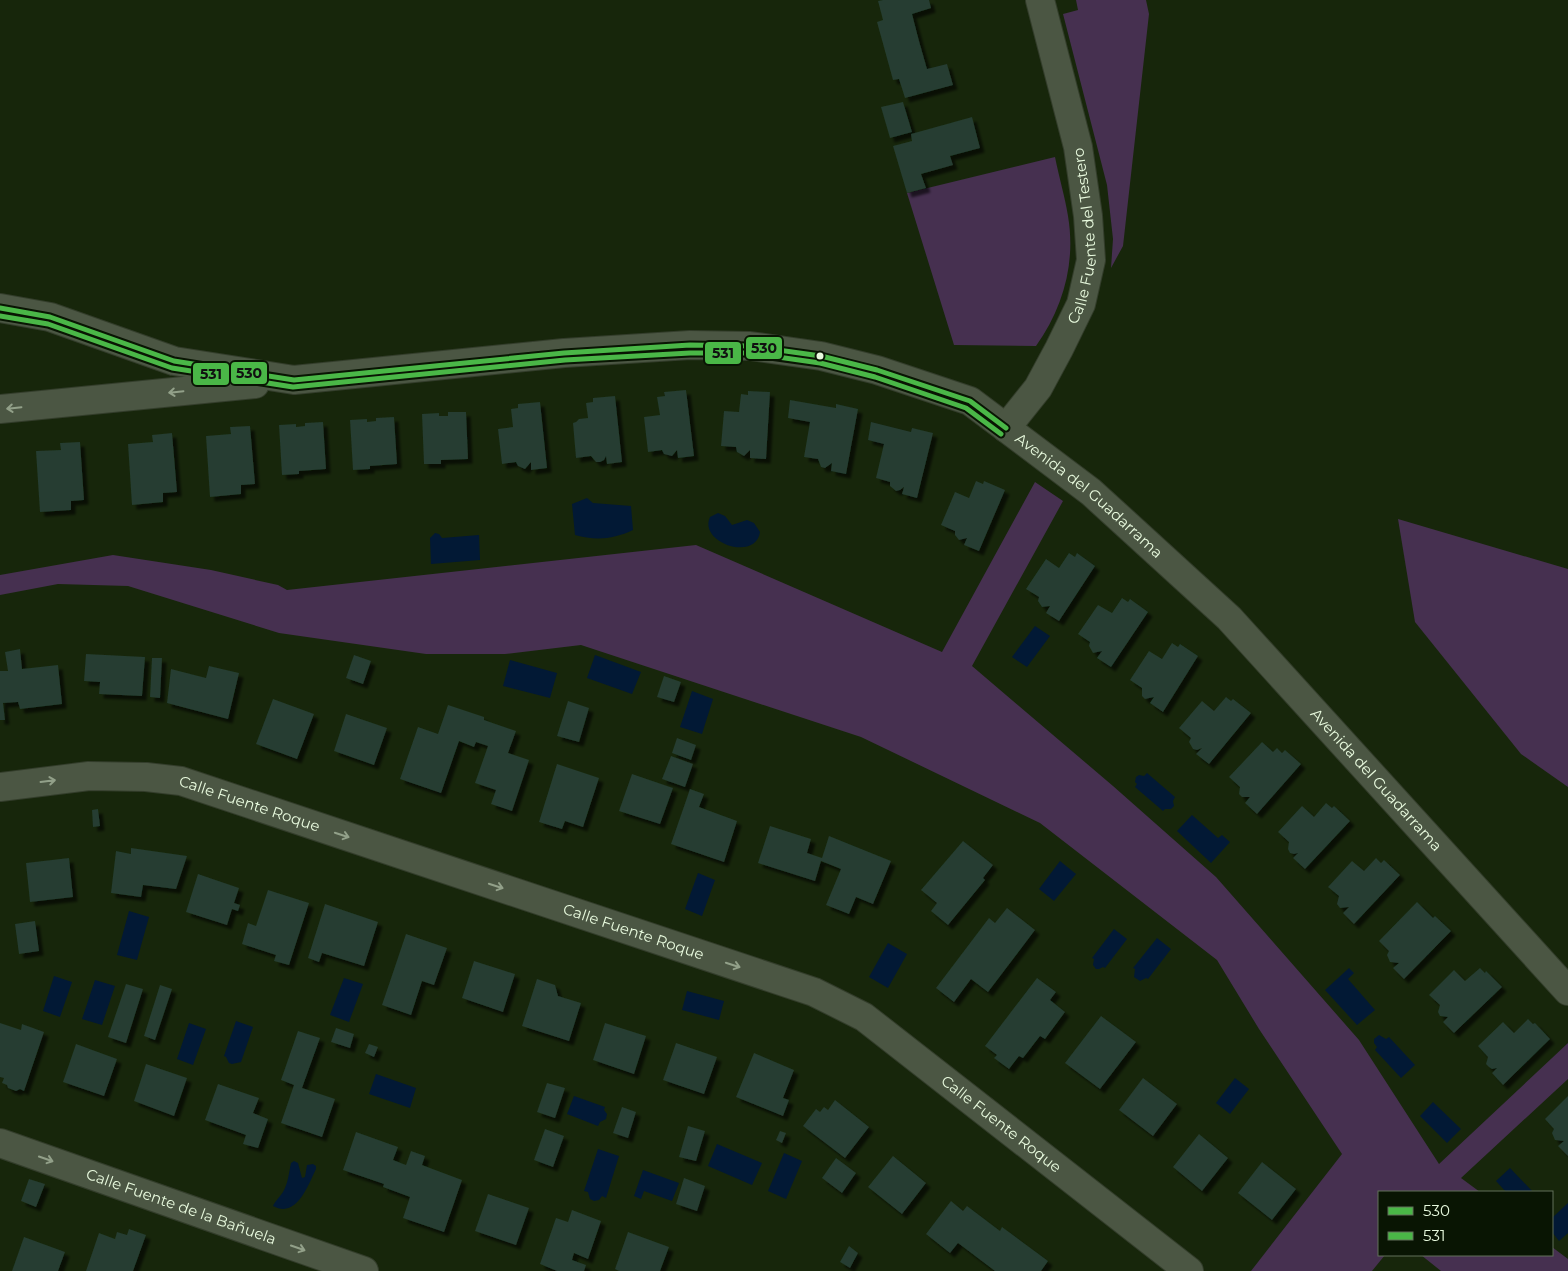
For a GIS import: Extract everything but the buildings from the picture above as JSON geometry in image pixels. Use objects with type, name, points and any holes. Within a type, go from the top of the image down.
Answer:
[{"type":"street","name":"Calle Fuente del Testero","points":[[1006,428],[1038,388],[1060,349],[1081,304],[1091,260],[1088,216],[1078,147],[1040,0]]},
{"type":"street","name":"Avenida del Guadarrama","points":[[0,308],[50,317],[174,360],[294,380],[564,354],[690,345],[750,346],[822,356],[886,373],[970,401],[1091,492],[1229,618],[1568,991]]},
{"type":"street","points":[[0,409],[294,380]]},
{"type":"street","name":"Calle Fuente Roque","points":[[0,787],[89,776],[146,777],[181,781],[814,992],[864,1017],[1189,1271]]},
{"type":"street","name":"Calle Fuente de la Bañuela","points":[[0,1143],[364,1271]]},
{"type":"shaded area","points":[[1076,0],[1146,0],[1149,14],[1123,246],[1111,268],[1113,239],[1107,185],[1063,14],[1078,10]]},
{"type":"shaded area","points":[[1055,157],[1068,216],[1070,251],[1069,268],[1054,316],[1036,346],[954,345],[907,193]]},
{"type":"shaded area","points":[[1035,482],[1063,501],[972,666],[1216,877],[1359,1040],[1439,1164],[1568,1043],[1568,1079],[1461,1178],[1479,1191],[1378,1191],[1378,1256],[1384,1256],[1372,1271],[1251,1271],[1342,1154],[1259,1029],[1217,960],[1040,823],[861,737],[581,645],[505,654],[426,654],[279,633],[128,586],[58,584],[0,595],[0,575],[113,555],[211,570],[278,585],[287,590],[696,545],[942,652]]},
{"type":"shaded area","points":[[1398,519],[1568,569],[1568,787],[1521,754],[1415,622]]},
{"type":"shaded area","points":[[1553,1248],[1568,1259],[1568,1271],[1441,1271],[1422,1256],[1553,1256]]},
{"type":"water","points":[[587,498],[593,503],[631,506],[633,530],[605,538],[575,535],[572,504]]},
{"type":"water","points":[[718,513],[725,516],[732,525],[747,520],[754,523],[760,532],[756,541],[749,546],[739,547],[729,546],[719,541],[712,535],[709,526],[710,517]]},
{"type":"water","points":[[435,533],[439,534],[442,538],[479,535],[480,560],[431,564],[430,538]]},
{"type":"water","points":[[1035,626],[1050,636],[1027,667],[1012,657]]},
{"type":"water","points":[[595,655],[641,672],[632,694],[587,678]]},
{"type":"water","points":[[510,660],[557,673],[550,698],[503,686]]},
{"type":"water","points":[[692,691],[713,699],[702,734],[680,727]]},
{"type":"water","points":[[1147,773],[1175,797],[1173,801],[1174,806],[1171,809],[1163,811],[1135,787],[1137,784],[1135,782],[1136,777],[1139,775],[1144,776]]},
{"type":"water","points":[[1192,815],[1218,838],[1222,835],[1230,842],[1211,863],[1177,831]]},
{"type":"water","points":[[1060,861],[1076,874],[1054,901],[1039,889]]},
{"type":"water","points":[[698,873],[715,880],[702,916],[685,909]]},
{"type":"water","points":[[129,911],[149,917],[137,960],[117,955]]},
{"type":"water","points":[[1114,929],[1127,939],[1105,968],[1096,969],[1093,965],[1094,959],[1092,958]]},
{"type":"water","points":[[1157,938],[1171,949],[1148,979],[1140,981],[1134,977],[1135,969],[1133,968]]},
{"type":"water","points":[[888,943],[907,954],[888,988],[869,977]]},
{"type":"water","points":[[1349,968],[1354,973],[1348,979],[1375,1010],[1357,1025],[1325,990]]},
{"type":"water","points":[[54,976],[72,982],[60,1017],[43,1011]]},
{"type":"water","points":[[344,978],[363,984],[349,1022],[330,1015]]},
{"type":"water","points":[[95,980],[115,986],[102,1025],[82,1019]]},
{"type":"water","points":[[687,991],[724,1001],[719,1020],[682,1010]]},
{"type":"water","points":[[236,1021],[253,1027],[241,1062],[232,1064],[224,1056]]},
{"type":"water","points":[[189,1023],[206,1029],[193,1065],[177,1059]]},
{"type":"water","points":[[1379,1035],[1386,1039],[1389,1037],[1415,1065],[1401,1078],[1375,1050],[1377,1047],[1374,1039]]},
{"type":"water","points":[[376,1074],[416,1088],[410,1108],[369,1094]]},
{"type":"water","points":[[1235,1078],[1249,1089],[1230,1114],[1216,1103]]},
{"type":"water","points":[[574,1096],[605,1107],[606,1119],[600,1122],[598,1126],[567,1114]]},
{"type":"water","points":[[1433,1102],[1461,1129],[1447,1143],[1420,1116]]},
{"type":"water","points":[[717,1144],[762,1163],[752,1185],[708,1166]]},
{"type":"water","points":[[598,1149],[619,1156],[606,1198],[602,1196],[599,1200],[594,1201],[590,1199],[588,1192],[584,1191]]},
{"type":"water","points":[[784,1153],[802,1161],[786,1199],[768,1191]]},
{"type":"water","points":[[294,1161],[298,1163],[302,1178],[305,1177],[307,1165],[313,1164],[316,1166],[316,1169],[305,1191],[295,1204],[289,1208],[281,1209],[273,1206],[285,1189],[291,1163]]},
{"type":"water","points":[[1510,1168],[1532,1191],[1505,1191],[1496,1181]]},
{"type":"water","points":[[643,1170],[679,1183],[672,1201],[644,1191],[641,1199],[634,1196]]},
{"type":"water","points":[[1568,1203],[1568,1233],[1559,1241],[1553,1233],[1553,1217]]},
{"type":"transit line","name":"530","points":[[0,308],[50,317],[174,361],[294,380],[564,353],[690,345],[750,346],[821,356],[877,370],[970,401],[1006,428]]},
{"type":"transit line","name":"531","points":[[0,316],[48,324],[172,368],[293,387],[565,360],[690,353],[749,353],[820,363],[875,377],[966,408],[1001,434]]}]
